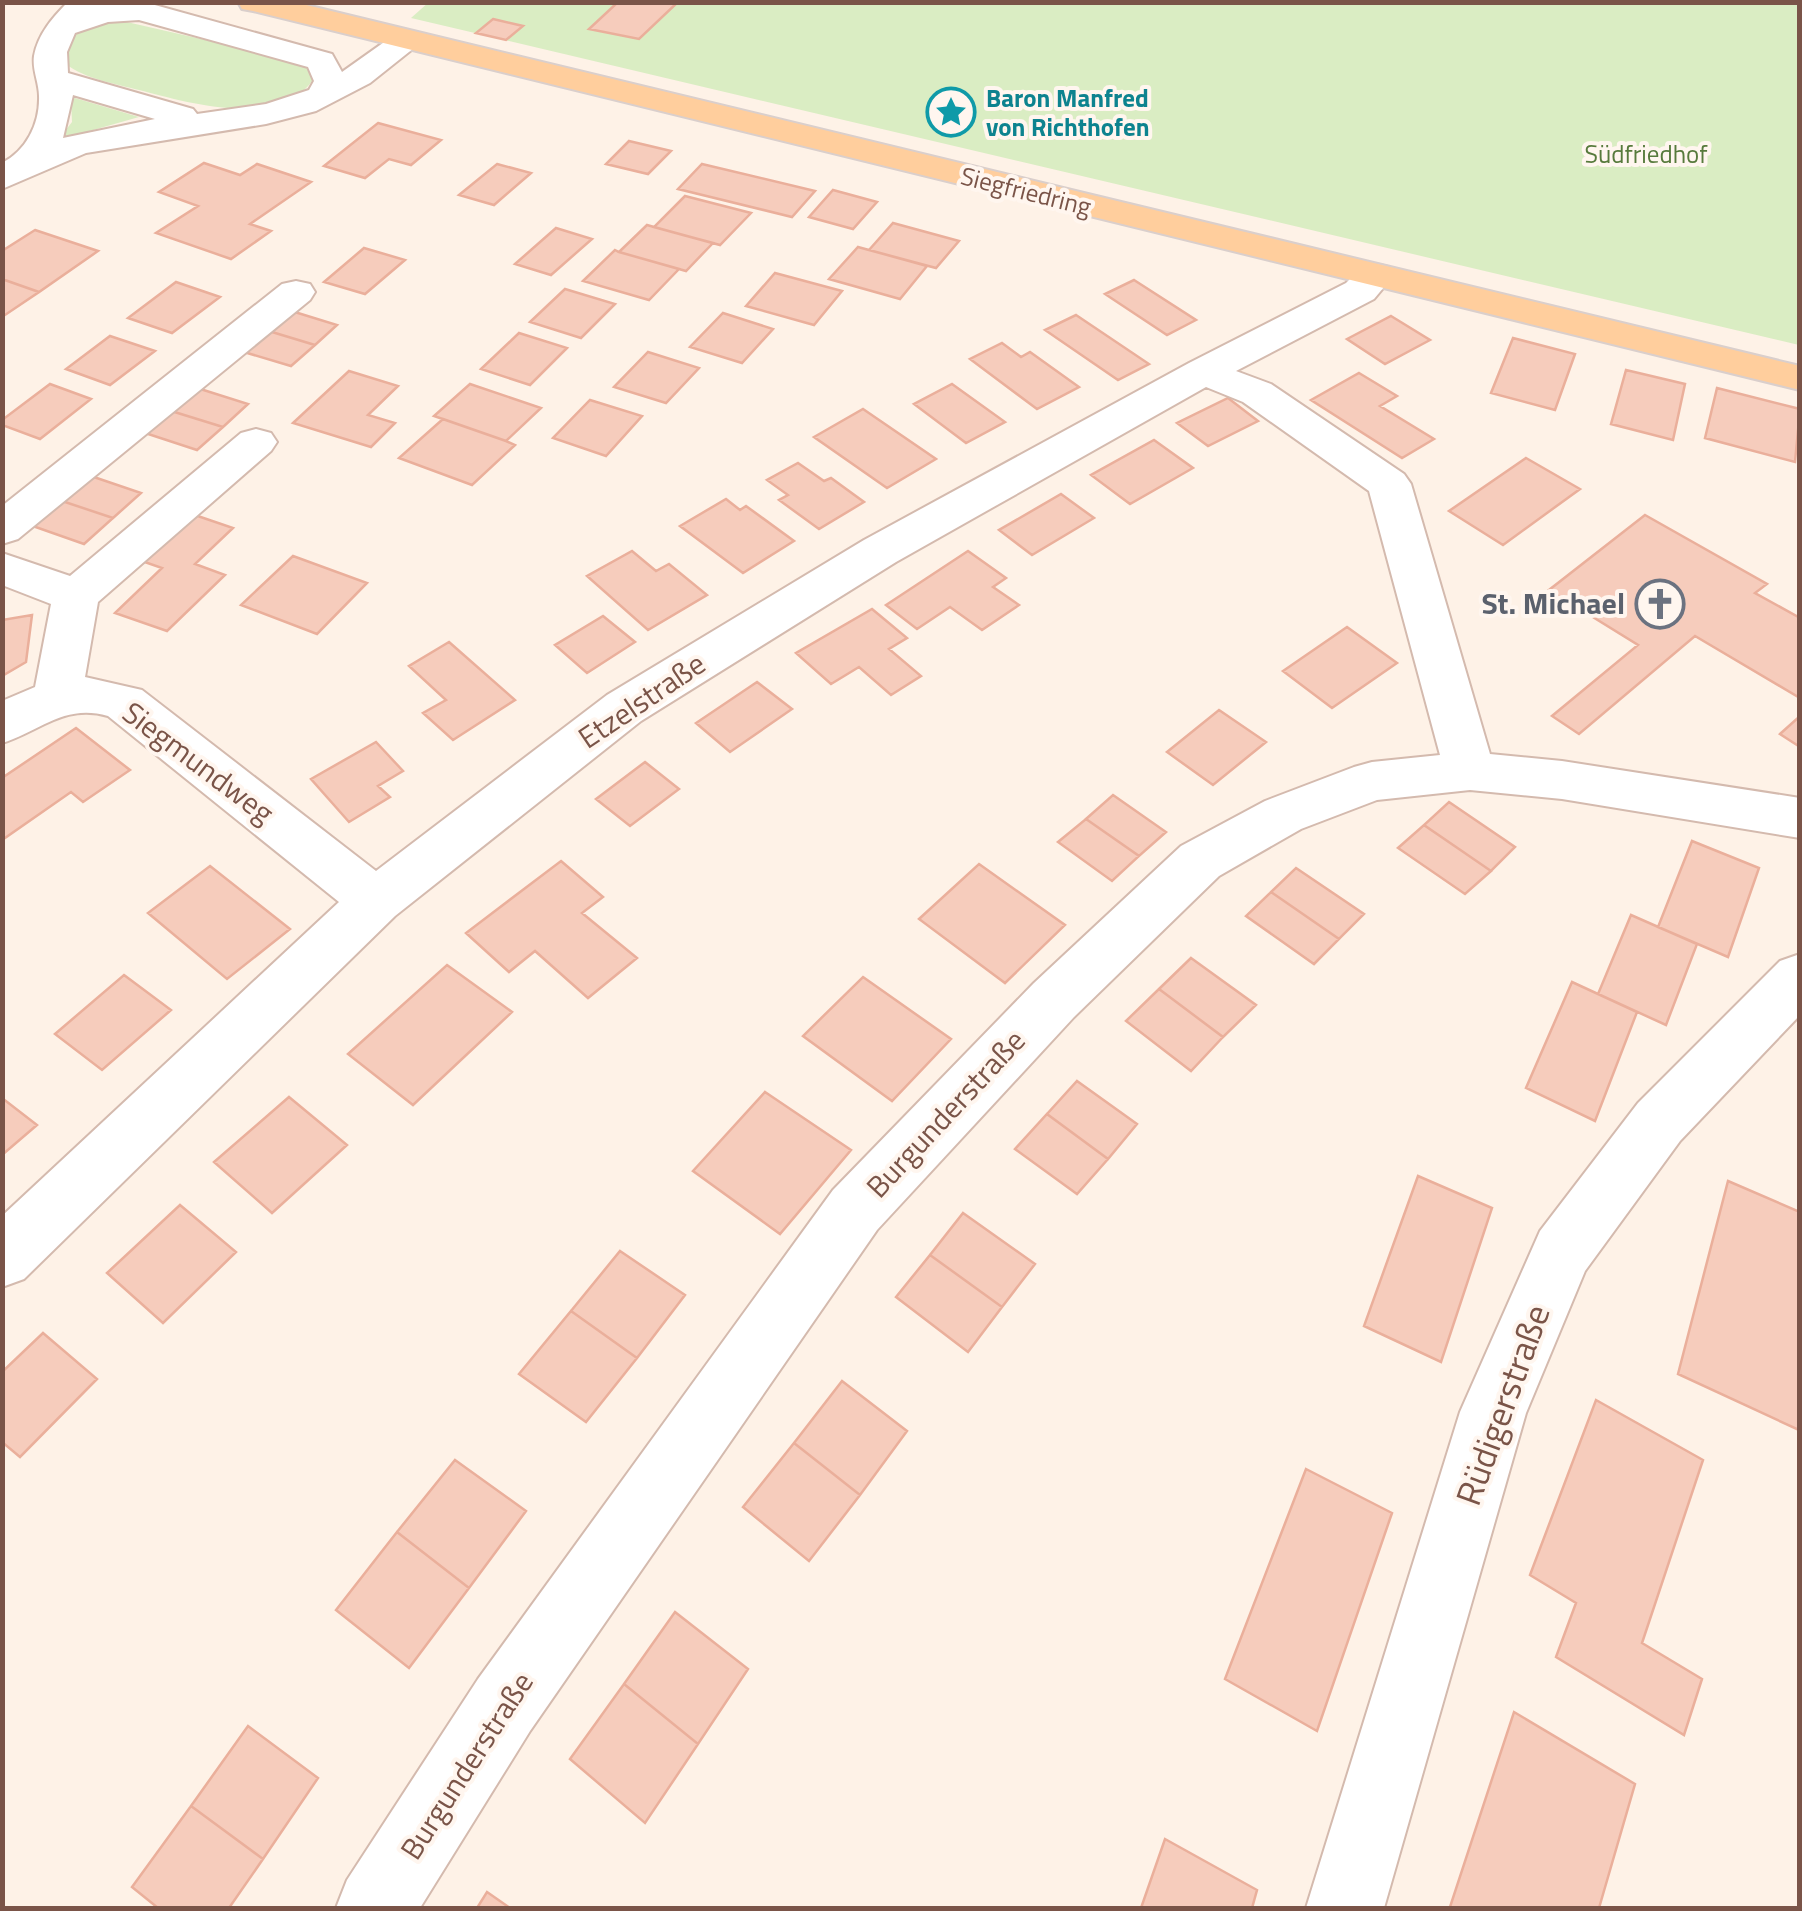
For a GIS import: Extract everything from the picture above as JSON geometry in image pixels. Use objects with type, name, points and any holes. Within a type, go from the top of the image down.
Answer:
[{"type":"main road","name":"Siegfriedring","points":[[253,2],[1800,378]]},
{"type":"street","points":[[33,158],[52,124],[56,98],[50,64],[53,44],[62,26],[87,2]]},
{"type":"street","points":[[62,26],[131,10],[174,20],[321,61],[330,81],[324,95]]},
{"type":"street","points":[[2,178],[33,158],[121,133],[279,110],[324,95],[408,40]]},
{"type":"street","points":[[54,80],[199,121]]},
{"type":"street","name":"Etzelstraße","points":[[2,1258],[376,901],[624,708],[880,551],[1203,372],[1360,292],[1374,275]]},
{"type":"street","points":[[2,529],[296,292]]},
{"type":"street","points":[[1203,372],[1257,392],[1390,484],[1470,772]]},
{"type":"street","points":[[2,725],[57,696],[76,596],[256,442]]},
{"type":"street","points":[[2,568],[76,596]]},
{"type":"street","name":"Siegmundweg","points":[[57,696],[86,692],[125,704],[376,901]]},
{"type":"street","name":"Burgunderstraße","points":[[375,1908],[504,1705],[855,1210],[1054,1000],[1200,861],[1284,815],[1372,782],[1470,772],[1562,780],[1800,818]]},
{"type":"street","name":"Rüdigerstraße","points":[[1345,1908],[1493,1412],[1562,1252],[1658,1122],[1800,977]]},
{"type":"green space","name":"Südfriedhof","points":[[429,2],[1799,3],[1799,345],[411,18]]},
{"type":"green space","points":[[118,20],[298,61],[311,68],[314,78],[299,94],[279,104],[232,108],[182,101],[111,83],[66,64],[72,35],[86,26]]},
{"type":"green space","points":[[71,100],[139,117],[58,140],[72,122]]},
{"type":"building","points":[[618,2],[678,2],[639,39],[589,29]]},
{"type":"building","points":[[493,19],[523,26],[506,40],[476,33]]},
{"type":"building","points":[[378,123],[441,140],[411,165],[389,159],[365,178],[324,166]]},
{"type":"building","points":[[629,141],[671,151],[648,174],[606,164]]},
{"type":"building","points":[[204,163],[240,175],[257,164],[311,182],[250,224],[271,231],[231,259],[156,233],[198,206],[159,192]]},
{"type":"building","points":[[497,164],[531,173],[494,205],[459,195]]},
{"type":"building","points":[[702,164],[815,191],[792,217],[678,189]]},
{"type":"building","points":[[833,190],[877,202],[853,229],[809,217]]},
{"type":"building","points":[[685,196],[751,213],[720,245],[654,227]]},
{"type":"building","points":[[893,223],[959,241],[936,268],[869,250]]},
{"type":"building","points":[[647,225],[713,243],[686,271],[619,252]]},
{"type":"building","points":[[556,228],[592,239],[551,275],[515,264]]},
{"type":"building","points":[[35,230],[98,251],[39,292],[2,279],[2,251]]},
{"type":"building","points":[[858,247],[927,266],[900,299],[829,279]]},
{"type":"building","points":[[364,248],[405,260],[365,294],[324,282]]},
{"type":"building","points":[[615,250],[679,269],[649,300],[583,281]]},
{"type":"building","points":[[775,273],[842,291],[814,325],[746,306]]},
{"type":"building","points":[[2,279],[39,292],[2,317]]},
{"type":"building","points":[[1134,280],[1196,320],[1167,335],[1105,294]]},
{"type":"building","points":[[176,282],[220,297],[172,333],[128,318]]},
{"type":"building","points":[[565,289],[615,304],[581,338],[530,322]]},
{"type":"building","points":[[285,309],[337,325],[315,345],[262,329]]},
{"type":"building","points":[[723,313],[773,329],[742,363],[690,347]]},
{"type":"building","points":[[1076,315],[1149,364],[1118,380],[1045,330]]},
{"type":"building","points":[[1391,316],[1430,340],[1385,364],[1347,339]]},
{"type":"building","points":[[262,329],[315,345],[291,366],[237,350]]},
{"type":"building","points":[[519,333],[567,348],[530,385],[481,369]]},
{"type":"building","points":[[110,336],[155,351],[110,385],[66,369]]},
{"type":"building","points":[[1513,338],[1575,354],[1555,410],[1491,393]]},
{"type":"building","points":[[1002,343],[1021,357],[1030,352],[1079,387],[1037,409],[970,359]]},
{"type":"building","points":[[648,352],[699,368],[666,403],[614,387]]},
{"type":"building","points":[[1626,370],[1685,384],[1673,440],[1611,424]]},
{"type":"building","points":[[349,371],[398,386],[368,415],[395,423],[371,447],[293,423]]},
{"type":"building","points":[[1359,373],[1397,396],[1380,406],[1434,439],[1402,458],[1311,400]]},
{"type":"building","points":[[50,384],[91,399],[40,439],[2,425],[2,420]]},
{"type":"building","points":[[470,384],[541,408],[506,441],[434,416]]},
{"type":"building","points":[[952,384],[1005,422],[966,443],[914,404]]},
{"type":"building","points":[[194,387],[248,404],[223,427],[168,410]]},
{"type":"building","points":[[1717,388],[1800,409],[1795,462],[1705,438]]},
{"type":"building","points":[[1228,398],[1258,421],[1208,446],[1177,423]]},
{"type":"building","points":[[590,400],[642,416],[606,456],[553,438]]},
{"type":"building","points":[[863,409],[936,459],[887,488],[814,437]]},
{"type":"building","points":[[168,410],[223,427],[197,450],[142,432]]},
{"type":"building","points":[[443,419],[515,445],[472,485],[399,458]]},
{"type":"building","points":[[1154,440],[1193,468],[1130,504],[1091,475]]},
{"type":"building","points":[[1526,458],[1580,489],[1503,545],[1449,511]]},
{"type":"building","points":[[798,463],[824,481],[831,478],[864,502],[819,529],[779,500],[788,495],[767,480]]},
{"type":"building","points":[[85,474],[141,493],[113,518],[56,499]]},
{"type":"building","points":[[1061,494],[1094,518],[1032,555],[999,530]]},
{"type":"building","points":[[56,499],[113,518],[84,544],[27,524]]},
{"type":"building","points":[[726,499],[740,510],[746,506],[794,541],[743,573],[680,526]]},
{"type":"building","points":[[186,512],[233,528],[195,564],[225,575],[167,631],[115,613],[162,568],[136,559]]},
{"type":"building","points":[[1645,515],[1767,584],[1755,593],[1800,618],[1800,698],[1695,636],[1579,734],[1552,716],[1638,645],[1549,590]]},
{"type":"building","points":[[632,551],[656,571],[669,564],[707,595],[648,630],[587,576]]},
{"type":"building","points":[[968,551],[1006,578],[993,587],[1019,605],[982,630],[950,607],[917,629],[886,605]]},
{"type":"building","points":[[293,556],[367,583],[317,634],[241,605]]},
{"type":"building","points":[[872,609],[907,638],[889,649],[921,676],[891,695],[859,667],[831,684],[796,653]]},
{"type":"building","points":[[32,615],[26,662],[2,676],[2,620]]},
{"type":"building","points":[[603,616],[635,642],[587,673],[555,645]]},
{"type":"building","points":[[1347,627],[1397,663],[1332,708],[1283,671]]},
{"type":"building","points":[[449,642],[515,700],[453,740],[423,713],[446,700],[409,666]]},
{"type":"building","points":[[757,682],[792,709],[730,752],[696,723]]},
{"type":"building","points":[[1219,710],[1266,742],[1213,785],[1167,752]]},
{"type":"building","points":[[1800,716],[1800,747],[1780,734]]},
{"type":"building","points":[[76,728],[130,770],[83,802],[71,792],[2,840],[2,778]]},
{"type":"building","points":[[376,742],[403,771],[378,786],[390,797],[349,822],[311,779]]},
{"type":"building","points":[[645,762],[679,789],[630,826],[596,799]]},
{"type":"building","points":[[1113,795],[1166,832],[1139,856],[1086,819]]},
{"type":"building","points":[[1449,802],[1515,847],[1491,871],[1424,825]]},
{"type":"building","points":[[1086,819],[1139,856],[1112,881],[1058,842]]},
{"type":"building","points":[[1424,825],[1491,871],[1465,894],[1398,848]]},
{"type":"building","points":[[1692,841],[1759,868],[1728,957],[1658,927]]},
{"type":"building","points":[[561,861],[603,897],[582,913],[637,958],[588,998],[535,951],[509,972],[466,933]]},
{"type":"building","points":[[979,864],[1065,925],[1005,983],[919,919]]},
{"type":"building","points":[[210,866],[290,929],[227,979],[148,913]]},
{"type":"building","points":[[1296,868],[1364,914],[1339,939],[1271,892]]},
{"type":"building","points":[[1271,892],[1339,939],[1314,964],[1246,916]]},
{"type":"building","points":[[1631,915],[1697,944],[1666,1025],[1598,994]]},
{"type":"building","points":[[1191,958],[1256,1005],[1223,1037],[1159,989]]},
{"type":"building","points":[[447,965],[512,1012],[413,1105],[348,1054]]},
{"type":"building","points":[[124,975],[171,1010],[102,1070],[55,1034]]},
{"type":"building","points":[[863,977],[951,1039],[892,1101],[803,1036]]},
{"type":"building","points":[[1572,982],[1637,1012],[1595,1121],[1526,1088]]},
{"type":"building","points":[[1159,989],[1223,1037],[1191,1071],[1126,1021]]},
{"type":"building","points":[[1077,1081],[1137,1124],[1108,1159],[1047,1114]]},
{"type":"building","points":[[765,1092],[851,1150],[780,1234],[693,1171]]},
{"type":"building","points":[[289,1097],[347,1145],[272,1213],[214,1162]]},
{"type":"building","points":[[2,1098],[37,1125],[2,1155]]},
{"type":"building","points":[[1047,1114],[1108,1159],[1077,1194],[1015,1149]]},
{"type":"building","points":[[1418,1176],[1492,1208],[1441,1362],[1364,1326]]},
{"type":"building","points":[[1728,1181],[1800,1212],[1799,1430],[1678,1374]]},
{"type":"building","points":[[180,1205],[236,1252],[163,1323],[107,1273]]},
{"type":"building","points":[[963,1213],[1035,1264],[1002,1307],[930,1255]]},
{"type":"building","points":[[620,1251],[685,1295],[637,1358],[571,1311]]},
{"type":"building","points":[[930,1255],[1002,1307],[968,1352],[896,1297]]},
{"type":"building","points":[[571,1311],[637,1358],[586,1422],[519,1374]]},
{"type":"building","points":[[43,1333],[97,1379],[20,1457],[2,1442],[2,1372]]},
{"type":"building","points":[[842,1381],[907,1431],[860,1495],[794,1443]]},
{"type":"building","points":[[1596,1400],[1703,1460],[1642,1643],[1702,1679],[1684,1735],[1556,1657],[1576,1603],[1530,1575]]},
{"type":"building","points":[[794,1443],[860,1495],[809,1561],[743,1507]]},
{"type":"building","points":[[455,1460],[526,1511],[469,1588],[397,1532]]},
{"type":"building","points":[[1306,1469],[1392,1513],[1317,1731],[1225,1679]]},
{"type":"building","points":[[397,1532],[469,1588],[409,1668],[336,1610]]},
{"type":"building","points":[[675,1612],[748,1669],[698,1744],[624,1684]]},
{"type":"building","points":[[624,1684],[698,1744],[645,1823],[570,1759]]},
{"type":"building","points":[[1514,1712],[1635,1784],[1599,1908],[1450,1907]]},
{"type":"building","points":[[248,1726],[318,1778],[263,1859],[191,1806]]},
{"type":"building","points":[[191,1806],[263,1859],[229,1908],[158,1908],[132,1887]]},
{"type":"building","points":[[1165,1839],[1257,1890],[1252,1908],[1141,1908]]},
{"type":"building","points":[[487,1892],[510,1908],[477,1908]]},
{"type":"place","name":"Baron Manfred von Richthofen","points":[[951,112]]},
{"type":"place","name":"St. Michael","points":[[1660,604]]}]
